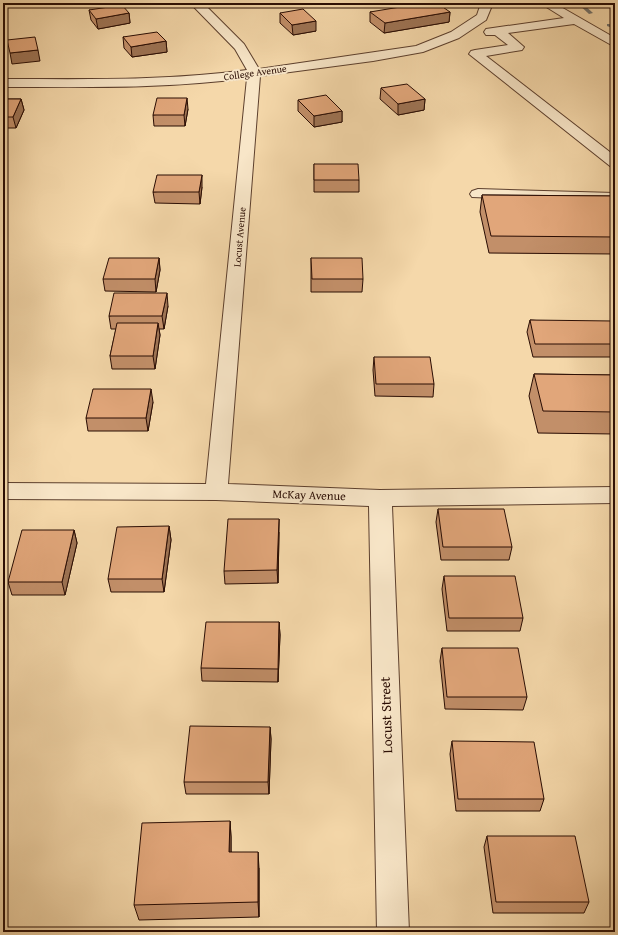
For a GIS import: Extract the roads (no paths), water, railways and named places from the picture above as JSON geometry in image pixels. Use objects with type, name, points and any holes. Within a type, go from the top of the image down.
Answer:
[{"type":"street","points":[[196,3],[240,47],[254,72]]},
{"type":"street","name":"College Avenue","points":[[3,83],[153,83],[211,79],[373,57],[419,48],[455,36],[482,17],[487,3]]},
{"type":"street","points":[[546,3],[615,43]]},
{"type":"street","points":[[455,36],[576,20]]},
{"type":"street","points":[[498,31],[518,47],[474,54],[615,163]]},
{"type":"street","name":"Locust Avenue","points":[[216,492],[254,72]]},
{"type":"street","points":[[478,194],[615,198]]},
{"type":"street","name":"McKay Avenue","points":[[3,491],[216,492],[380,498],[615,495]]},
{"type":"street","name":"Locust Street","points":[[380,498],[393,932]]},
{"type":"waterway","points":[[579,3],[591,13]]},
{"type":"waterway","points":[[609,25],[615,28]]}]
